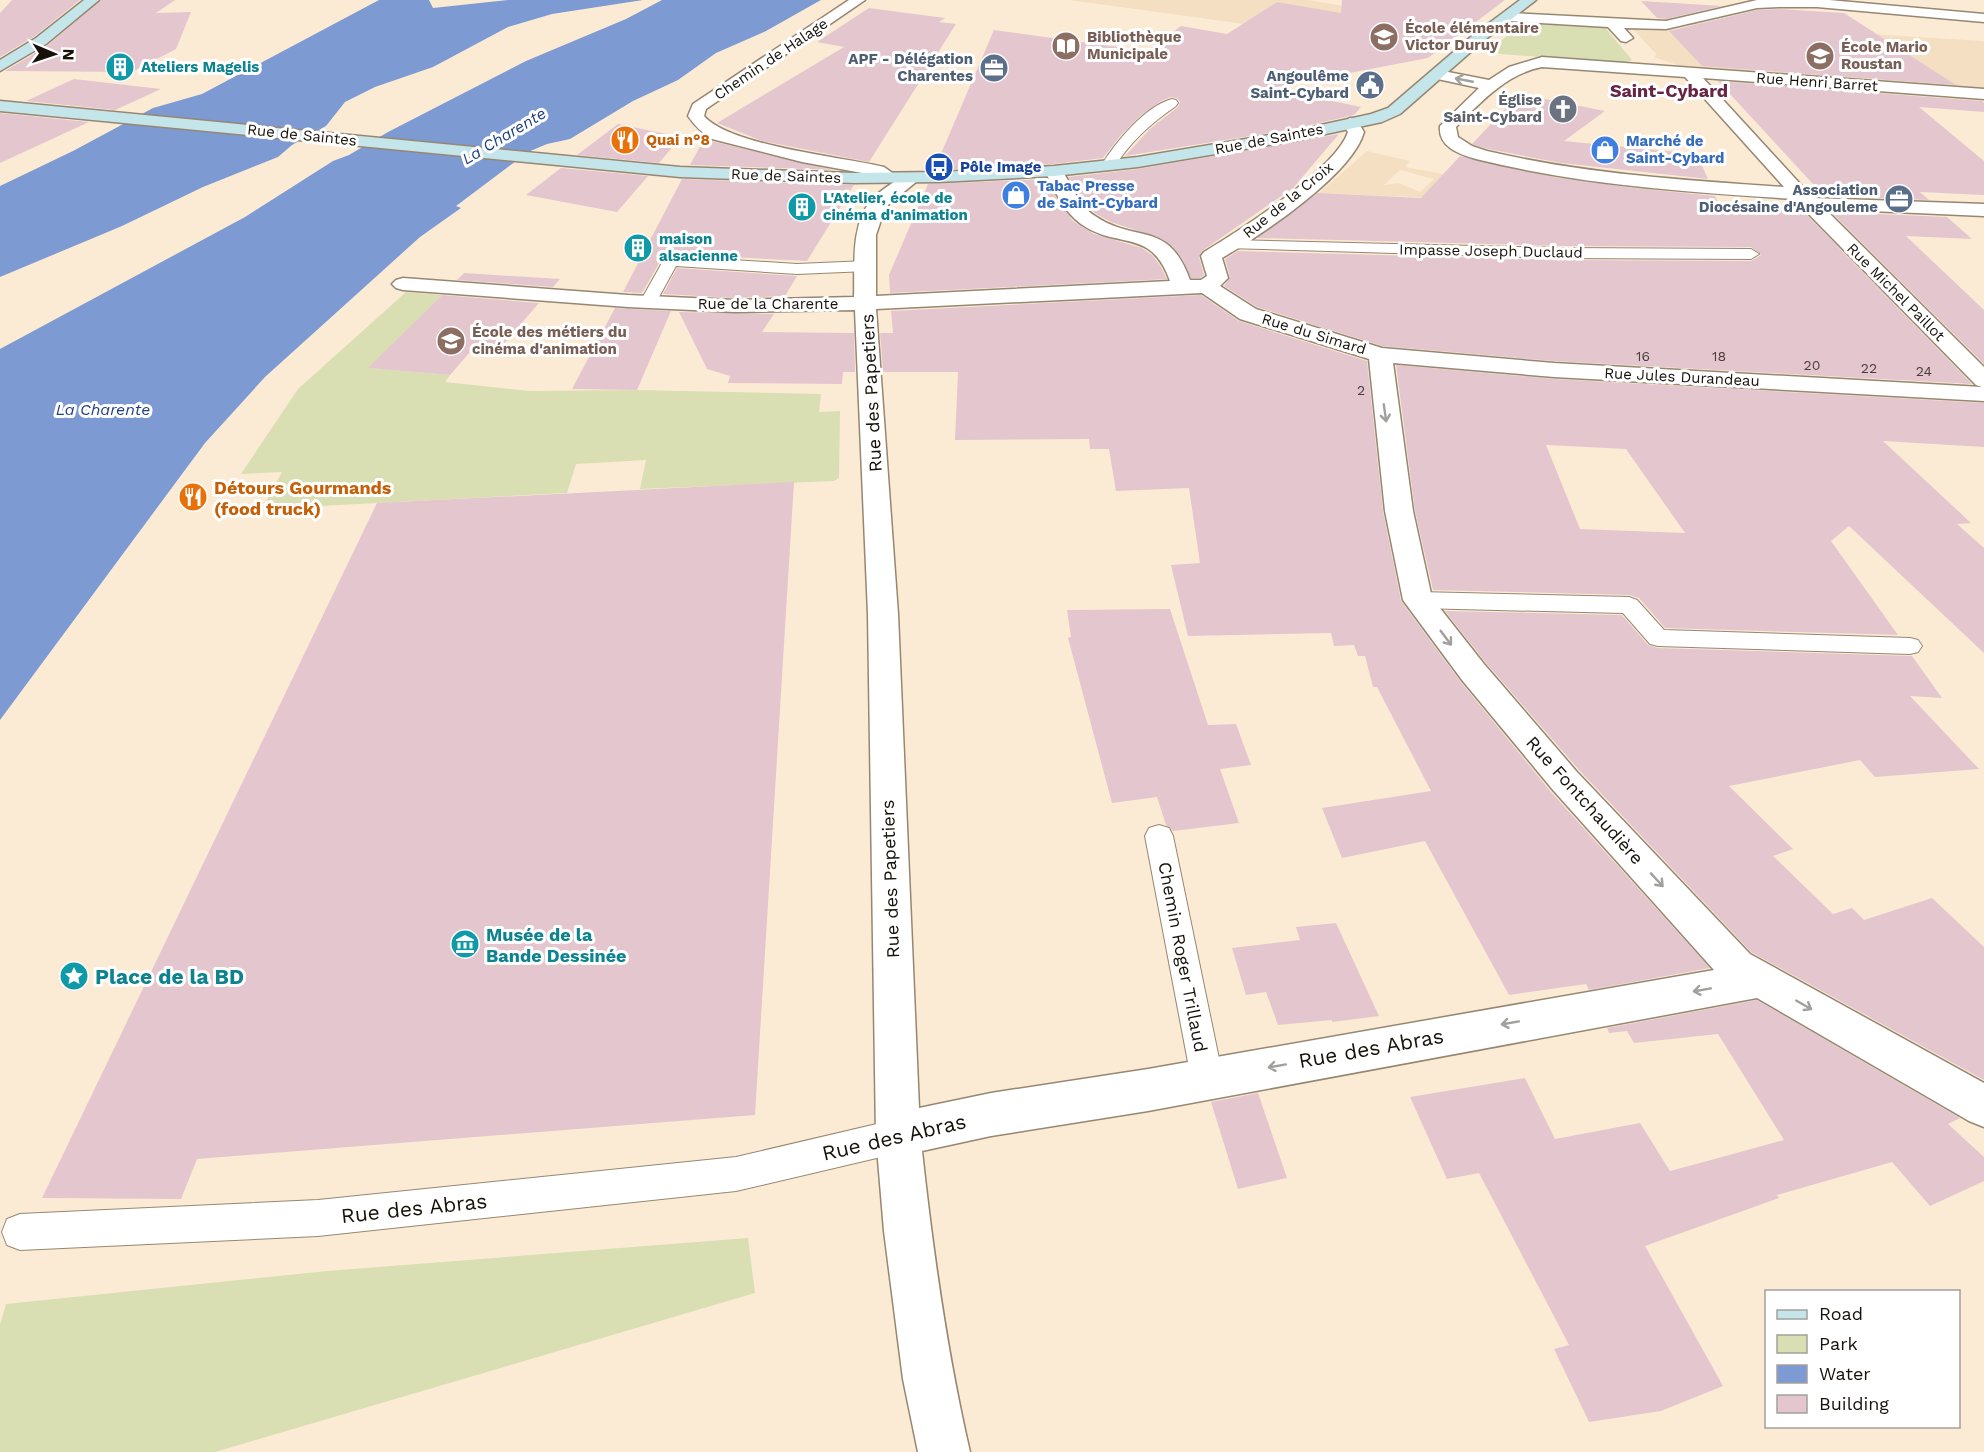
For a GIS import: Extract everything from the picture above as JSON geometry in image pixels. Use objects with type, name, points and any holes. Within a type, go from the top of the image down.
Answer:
[{"type":"main road","points":[[0,66],[41,41],[92,0]]},
{"type":"main road","name":"Rue de Saintes","points":[[0,106],[680,171],[816,177],[913,177],[1054,171],[1108,166],[1293,136],[1394,111],[1477,39],[1529,0]]},
{"type":"street","name":"Chemin de Halage","points":[[858,0],[699,107],[696,116],[700,123],[718,135],[802,157],[878,171],[880,177]]},
{"type":"street","points":[[1509,16],[1666,26],[1757,4],[1817,3],[1984,18]]},
{"type":"street","points":[[1612,23],[1652,70]]},
{"type":"street","name":"Rue Henri Barret","points":[[1491,85],[1517,68],[1542,62],[1984,94]]},
{"type":"street","name":"Rue Michel Paillot","points":[[1690,73],[1803,199],[1984,380]]},
{"type":"street","points":[[1438,75],[1491,85]]},
{"type":"street","points":[[1491,85],[1448,126],[1448,134],[1452,142],[1464,149],[1487,156],[1563,173],[1616,180],[1803,199],[1984,210]]},
{"type":"street","points":[[1423,87],[1475,98]]},
{"type":"street","name":"Rue de la Croix","points":[[1231,245],[1269,219],[1315,182],[1352,145],[1356,132],[1350,123]]},
{"type":"street","points":[[802,157],[813,165],[816,177]]},
{"type":"street","points":[[1054,171],[1069,203],[1081,216],[1100,228],[1139,237],[1159,248],[1172,260],[1182,287]]},
{"type":"street","points":[[880,177],[880,202]]},
{"type":"street","points":[[880,202],[913,177]]},
{"type":"street","name":"Rue des Papetiers","points":[[880,202],[866,235],[865,303],[883,614],[898,1136],[907,1231],[921,1333],[928,1379],[944,1452]]},
{"type":"street","points":[[1172,260],[1211,256],[1231,245]]},
{"type":"street","points":[[1206,286],[1218,278],[1211,256]]},
{"type":"street","name":"Rue de la Charente","points":[[403,285],[735,306],[865,303],[1206,286]]},
{"type":"street","name":"Rue du Simard","points":[[1206,286],[1248,314],[1380,355]]},
{"type":"street","name":"Rue Jules Durandeau","points":[[1380,355],[1554,370],[1984,394]]},
{"type":"street","name":"Rue Fontchaudière","points":[[1380,355],[1399,511],[1418,600],[1473,672],[1565,781],[1736,966],[1912,1068],[1984,1106]]},
{"type":"street","name":"Rue des Abras","points":[[898,1136],[943,1122],[1087,1101],[1760,980]]},
{"type":"lane","points":[[1108,166],[1114,155],[1141,124],[1172,103]]},
{"type":"lane","name":"Impasse Joseph Duclaud","points":[[1231,245],[1562,253],[1750,254]]},
{"type":"lane","points":[[648,302],[671,261],[796,269],[867,266]]},
{"type":"lane","points":[[1418,600],[1629,605],[1658,638],[1910,646]]},
{"type":"lane","name":"Chemin Roger Trillaud","points":[[1160,836],[1208,1078]]},
{"type":"lane","name":"Rue des Abras","points":[[20,1232],[318,1218],[724,1175],[898,1136]]},
{"type":"shaded area","name":"École élémentaire Victor Duruy","points":[[1069,0],[1308,0],[1468,27],[1244,24]]},
{"type":"shaded area","name":"École Mario Roustan","points":[[1690,24],[1984,41],[1984,88],[1687,68],[1656,58],[1654,56],[1657,55],[1631,27],[1694,31]]},
{"type":"shaded area","points":[[1367,151],[1410,161],[1405,167],[1476,180],[1458,199],[1319,193]],"holes":[[[1400,170],[1434,179],[1420,192],[1399,183],[1384,185]]]},
{"type":"green space","points":[[1526,20],[1603,25],[1632,60],[1624,63],[1500,54],[1490,50]]},
{"type":"green space","points":[[406,292],[442,295],[369,368],[450,375],[445,382],[529,391],[637,390],[821,394],[819,412],[840,411],[839,478],[834,481],[640,489],[646,460],[576,464],[567,493],[262,509],[282,472],[241,474],[298,389]]},
{"type":"green space","points":[[748,1238],[755,1293],[215,1452],[0,1452],[0,1325],[6,1304],[327,1271]]},
{"type":"water","points":[[379,0],[429,0],[433,8],[508,0],[643,0],[552,14],[508,27],[433,67],[375,87],[345,102],[326,126],[292,145],[278,157],[203,187],[122,226],[0,277],[0,186],[73,151],[153,108],[202,94]]},
{"type":"water","name":"La Charente","points":[[662,0],[821,0],[766,31],[716,53],[678,80],[633,101],[570,139],[547,144],[528,152],[456,206],[461,208],[420,237],[265,377],[205,443],[0,720],[0,349],[245,217],[333,161],[349,155],[388,132],[526,61],[626,19]]},
{"type":"building","points":[[12,0],[80,0],[35,36],[0,57],[0,13]]},
{"type":"building","points":[[101,0],[175,0],[156,13],[191,12],[176,49],[132,72],[5,71],[47,46]]},
{"type":"building","points":[[1342,0],[1505,0],[1428,58],[1271,88],[1361,107],[1354,115],[1293,129],[1125,156],[1151,128],[1178,107],[1180,102],[1177,98],[1171,97],[1161,101],[1140,116],[1103,158],[1054,164],[934,170],[994,30],[1147,51],[1181,26],[1227,34],[1277,2],[1341,13]]},
{"type":"building","points":[[1641,1],[1722,6],[1666,19],[1657,18]]},
{"type":"building","points":[[869,8],[945,18],[939,22],[956,24],[869,162],[762,141],[717,123],[844,47],[817,42]]},
{"type":"building","name":"École Mario Roustan","points":[[1757,10],[1844,13],[1956,85],[1702,66],[1669,31]]},
{"type":"building","points":[[74,79],[161,89],[115,110],[26,101]]},
{"type":"building","points":[[1718,81],[1982,101],[1984,112],[1919,107],[1984,161],[1984,195],[1920,192],[1929,200],[1824,196]]},
{"type":"building","points":[[1525,95],[1605,111],[1564,141],[1697,154],[1708,179],[1561,163],[1472,144],[1506,108],[1510,109]]},
{"type":"building","points":[[0,113],[89,122],[0,163]]},
{"type":"building","points":[[618,124],[681,137],[659,163],[577,155]]},
{"type":"building","points":[[1339,134],[1293,188],[1202,251],[1199,257],[1204,275],[1200,278],[1191,278],[1183,260],[1173,247],[1162,239],[1111,222],[1096,214],[1081,199],[1068,177],[1138,169]]},
{"type":"building","points":[[705,137],[711,141],[833,170],[690,165]]},
{"type":"building","points":[[1460,156],[1554,177],[1715,196],[1720,207],[1802,210],[1972,384],[1554,361],[1382,346],[1257,307],[1224,286],[1230,277],[1225,259],[1238,251],[1562,260],[1751,261],[1761,255],[1751,247],[1562,246],[1257,238],[1318,193],[1421,198]]},
{"type":"building","points":[[561,168],[648,176],[617,212],[526,195]]},
{"type":"building","points":[[682,179],[854,185],[807,261],[671,254],[661,260],[642,293],[623,292]]},
{"type":"building","points":[[1046,179],[1058,201],[1073,221],[1094,234],[1142,248],[1152,255],[1167,279],[890,293],[889,275],[928,184]]},
{"type":"building","points":[[1831,212],[1947,217],[1972,239],[1906,236],[1984,310],[1984,364]]},
{"type":"building","points":[[677,268],[797,276],[785,296],[735,298],[663,294]]},
{"type":"building","points":[[464,273],[560,279],[553,287],[457,280]]},
{"type":"building","name":"École des métiers du cinéma d'animation","points":[[442,295],[539,303],[496,353],[471,351],[450,375],[368,368]]},
{"type":"building","points":[[1201,295],[1239,321],[1367,361],[1383,511],[1401,601],[1460,681],[1551,792],[1710,968],[1589,990],[1586,984],[1509,995],[1425,841],[1342,858],[1322,808],[1431,791],[1377,687],[1373,687],[1365,656],[1358,656],[1354,645],[1334,646],[1331,633],[1188,636],[1171,565],[1200,563],[1189,488],[1116,491],[1109,449],[1090,449],[1089,439],[955,440],[958,372],[883,372],[880,333],[893,333],[891,311]]},
{"type":"building","points":[[615,308],[671,311],[637,390],[572,389]]},
{"type":"building","points":[[679,312],[774,314],[762,332],[854,333],[855,372],[843,372],[842,384],[728,383],[730,376],[707,369]]},
{"type":"building","points":[[1396,365],[1554,379],[1984,403],[1984,447],[1883,441],[1971,523],[1957,524],[1984,548],[1984,653],[1849,526],[1831,541],[1898,635],[1665,628],[1639,598],[1629,595],[1433,590],[1415,511]],"holes":[[[1546,445],[1626,449],[1685,533],[1580,529]]]},
{"type":"building","name":"Musée de la Bande Dessinée","points":[[794,482],[755,1115],[197,1159],[181,1199],[42,1198],[377,503]]},
{"type":"building","points":[[1170,609],[1208,725],[1236,724],[1251,765],[1220,769],[1239,823],[1173,831],[1166,825],[1157,797],[1112,803],[1068,638],[1071,637],[1067,610]]},
{"type":"building","points":[[1445,611],[1622,615],[1648,645],[1658,648],[1912,656],[1942,698],[1910,696],[1979,769],[1875,777],[1860,760],[1729,786],[1793,849],[1773,856],[1833,914],[1852,908],[1864,920],[1932,898],[1984,947],[1984,1080],[1751,952],[1579,770],[1486,663]]},
{"type":"building","points":[[1336,923],[1379,1016],[1332,1022],[1332,1020],[1278,1025],[1266,992],[1246,995],[1232,948],[1300,940],[1296,927]]},
{"type":"building","points":[[1757,1000],[1960,1118],[1948,1124],[1984,1157],[1984,1181],[1930,1206],[1892,1162],[1777,1195],[1779,1198],[1645,1246],[1723,1386],[1661,1411],[1589,1422],[1554,1349],[1569,1345],[1479,1173],[1447,1179],[1410,1097],[1525,1078],[1555,1139],[1640,1123],[1670,1171],[1784,1140],[1718,1034],[1634,1043],[1627,1031],[1609,1033],[1607,1028]]},
{"type":"building","points":[[1258,1093],[1287,1178],[1238,1189],[1211,1102]]},
{"type":"place","name":"École élémentaire Victor Duruy","points":[[1384,37]]},
{"type":"place","name":"Bibliothèque Municipale","points":[[1066,46]]},
{"type":"place","name":"École Mario Roustan","points":[[1820,56]]},
{"type":"place","name":"Ateliers Magelis","points":[[120,67]]},
{"type":"place","name":"APF - Délégation Charentes","points":[[994,68]]},
{"type":"place","name":"Angoulême Saint-Cybard","points":[[1370,85]]},
{"type":"place","name":"Église Saint-Cybard","points":[[1563,109]]},
{"type":"place","name":"Quai n°8","points":[[625,140]]},
{"type":"place","name":"Marché de Saint-Cybard","points":[[1605,150]]},
{"type":"place","name":"Pôle Image","points":[[939,167]]},
{"type":"place","name":"Tabac Presse de Saint-Cybard","points":[[1016,195]]},
{"type":"place","name":"Association Diocésaine d'Angouleme","points":[[1899,199]]},
{"type":"place","name":"L'Atelier, école de cinéma d'animation","points":[[802,207]]},
{"type":"place","name":"maison alsacienne","points":[[638,248]]},
{"type":"place","name":"École des métiers du cinéma d'animation","points":[[451,341]]},
{"type":"place","name":"Détours Gourmands (food truck)","points":[[193,497]]},
{"type":"place","name":"Musée de la Bande Dessinée","points":[[465,944]]},
{"type":"place","name":"Place de la BD","points":[[74,976]]},
{"type":"district","name":"Saint-Cybard","points":[[1669,90]]}]
